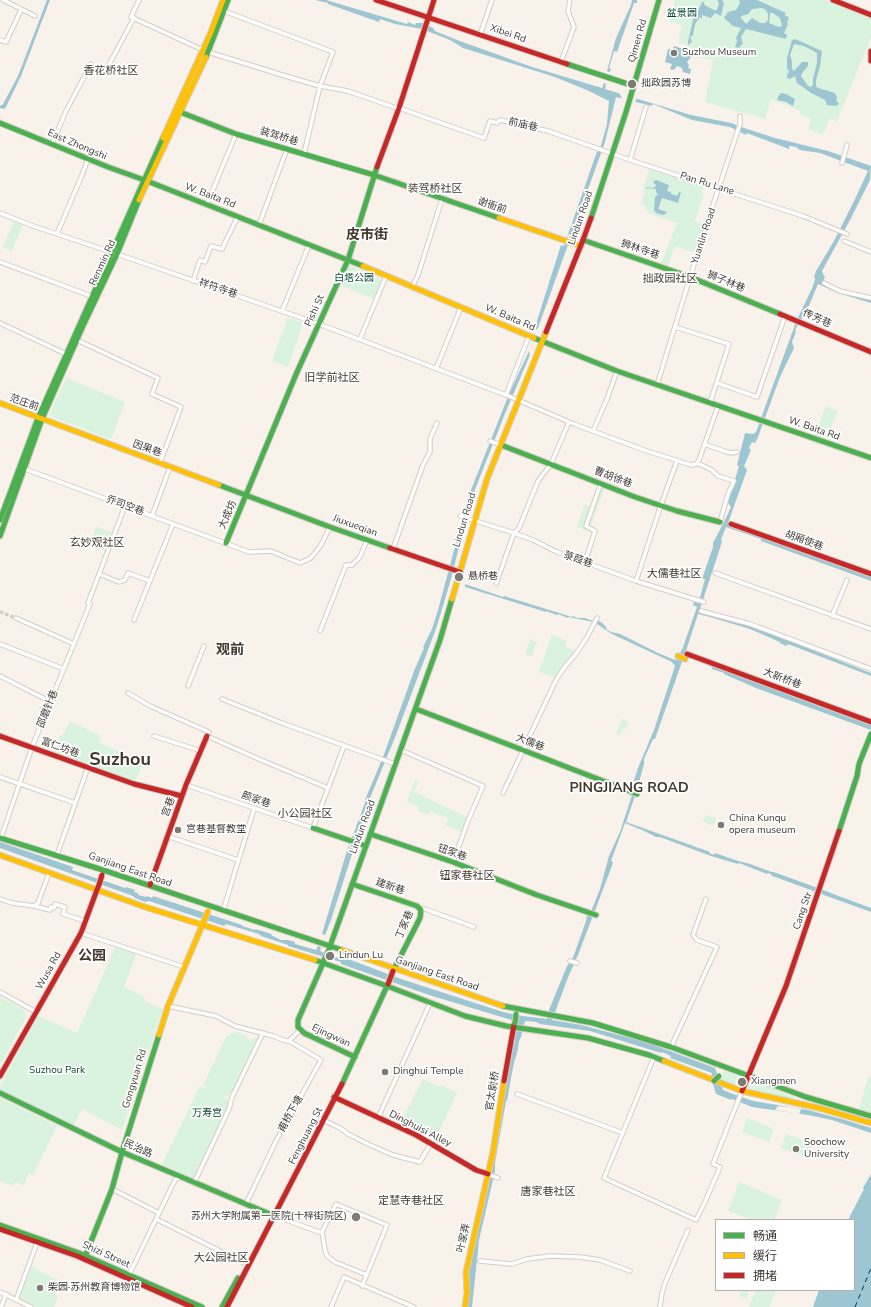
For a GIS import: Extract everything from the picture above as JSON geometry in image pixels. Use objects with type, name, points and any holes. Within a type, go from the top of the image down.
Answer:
[{"type":"main road","name":"Renmin Rd","points":[[68,355],[77,340],[117,254],[145,181],[180,112],[206,51],[223,0]]},
{"type":"main road","name":"Renmin Rd","points":[[0,520],[40,418],[68,355],[91,296],[206,51],[228,0]]},
{"type":"main road","name":"Xibei Rd","points":[[376,0],[634,86]]},
{"type":"main road","name":"Pishi St","points":[[246,495],[297,372],[348,260],[374,175],[399,108],[434,0]]},
{"type":"main road","name":"Qimen Rd","points":[[634,86],[659,0]]},
{"type":"main road","points":[[833,0],[871,15]]},
{"type":"main road","points":[[871,51],[871,60]]},
{"type":"main road","name":"Lindun Road","points":[[324,962],[442,633],[457,572],[488,479],[581,246],[634,86]]},
{"type":"main road","name":"装驾桥巷","points":[[180,112],[236,134],[374,175]]},
{"type":"main road","points":[[0,130],[1,123]]},
{"type":"main road","name":"East Zhongshi","points":[[1,123],[145,181]]},
{"type":"main road","name":"谢衙前","points":[[374,175],[581,246]]},
{"type":"main road","name":"W. Baita Rd","points":[[145,181],[309,244],[616,371],[871,458]]},
{"type":"main road","name":"狮林寺巷","points":[[583,240],[690,277]]},
{"type":"main road","name":"狮子林巷","points":[[690,277],[755,304]]},
{"type":"main road","name":"传芳巷","points":[[755,304],[871,352]]},
{"type":"main road","name":"范庄前","points":[[0,404],[40,418]]},
{"type":"main road","name":"Renmin Rd","points":[[0,536],[25,469],[40,418]]},
{"type":"main road","name":"因果巷","points":[[40,418],[246,495]]},
{"type":"main road","name":"曹胡徐巷","points":[[501,445],[661,505],[720,522]]},
{"type":"main road","name":"Jiuxueqian","points":[[246,495],[330,527],[457,572]]},
{"type":"main road","name":"大成坊","points":[[226,543],[246,495]]},
{"type":"main road","name":"胡厢使巷","points":[[731,524],[871,573]]},
{"type":"main road","name":"大新桥巷","points":[[678,656],[685,657],[871,722]]},
{"type":"main road","name":"大儒巷","points":[[416,709],[635,794]]},
{"type":"main road","name":"宫巷","points":[[150,885],[182,796],[208,734]]},
{"type":"main road","name":"Cang Str","points":[[741,1093],[786,986],[821,885],[859,764],[871,734]]},
{"type":"main road","name":"富仁坊巷","points":[[0,736],[134,784],[182,796]]},
{"type":"main road","name":"颜家巷","points":[[312,828],[366,846]]},
{"type":"main road","name":"钮家巷","points":[[370,834],[453,862],[537,895],[593,914]]},
{"type":"main road","name":"Ganjiang East Road","points":[[0,838],[57,855],[103,872],[150,885],[209,909],[224,911],[321,943],[330,948],[517,1012],[555,1016],[592,1023],[671,1047],[811,1098],[871,1115]]},
{"type":"main road","points":[[0,856],[49,873],[98,887],[145,907],[204,923],[324,962],[470,1018],[588,1038],[654,1057],[725,1085],[741,1093],[814,1106],[869,1122]]},
{"type":"main road","name":"Wusa Rd","points":[[0,1076],[81,933],[103,872]]},
{"type":"main road","name":"建新巷","points":[[352,884],[417,906],[421,910]]},
{"type":"main road","name":"Gongyuan Rd","points":[[85,1257],[112,1189],[122,1152],[168,1006],[209,909]]},
{"type":"main road","name":"丁家巷","points":[[394,970],[420,918],[421,910]]},
{"type":"main road","name":"Ejingwan","points":[[324,962],[298,1020],[298,1025],[300,1030],[307,1034],[354,1056]]},
{"type":"main road","name":"Fenghuang St","points":[[227,1307],[334,1097],[394,970]]},
{"type":"main road","name":"官太尉桥","points":[[489,1175],[507,1060],[517,1012]]},
{"type":"main road","points":[[712,1080],[719,1076],[721,1069],[719,1065]]},
{"type":"main road","name":"民治路","points":[[0,1093],[122,1152],[274,1216]]},
{"type":"main road","name":"Dinghuisi Alley","points":[[334,1097],[430,1142],[476,1170],[489,1175]]},
{"type":"main road","name":"叶家弄","points":[[465,1307],[467,1292],[466,1272],[489,1175]]},
{"type":"main road","name":"Fenghuang St","points":[[222,1307],[274,1216]]},
{"type":"main road","name":"Shizi Street","points":[[0,1225],[38,1241]]},
{"type":"main road","name":"Shizi Street","points":[[0,1229],[85,1257],[202,1307]]},
{"type":"main road","name":"Shizi Street","points":[[85,1257],[192,1307]]},
{"type":"street","points":[[3,0],[35,16]]},
{"type":"street","points":[[139,0],[131,17],[206,51],[320,86],[348,91],[399,108]]},
{"type":"street","points":[[480,35],[492,0]]},
{"type":"street","points":[[561,62],[574,27],[568,11],[570,0]]},
{"type":"street","points":[[0,40],[6,42],[21,10]]},
{"type":"street","points":[[224,11],[333,52],[320,86],[304,154]]},
{"type":"street","points":[[105,72],[134,18]]},
{"type":"street","points":[[52,144],[66,111],[91,64]]},
{"type":"street","points":[[630,160],[646,107]]},
{"type":"street","name":"前庙巷","points":[[399,108],[484,138],[490,122],[497,123],[500,120],[548,131],[612,152]]},
{"type":"street","name":"Yuanlin Road","points":[[657,385],[690,277],[740,124],[740,116]]},
{"type":"street","points":[[206,204],[236,134]]},
{"type":"street","points":[[842,163],[847,145]]},
{"type":"street","points":[[260,225],[287,149]]},
{"type":"street","name":"Pan Ru Lane","points":[[612,152],[630,160],[803,216],[846,234]]},
{"type":"street","points":[[56,234],[88,159]]},
{"type":"street","points":[[412,287],[418,275],[442,198]]},
{"type":"street","points":[[0,213],[56,234],[111,252]]},
{"type":"street","points":[[193,281],[200,260],[205,262],[211,246],[222,249],[238,216]]},
{"type":"street","points":[[844,241],[871,252]]},
{"type":"street","points":[[282,311],[309,244]]},
{"type":"street","name":"祥符寺巷","points":[[117,254],[360,339],[507,395],[568,422],[644,450],[691,465],[697,462]]},
{"type":"street","points":[[0,262],[91,296]]},
{"type":"street","points":[[360,339],[386,276]]},
{"type":"street","points":[[824,283],[840,291],[871,298]]},
{"type":"street","points":[[436,369],[461,307]]},
{"type":"street","points":[[717,383],[757,397],[785,316]]},
{"type":"street","points":[[0,324],[68,355]]},
{"type":"street","points":[[675,327],[730,344],[710,403]]},
{"type":"street","points":[[507,395],[529,336]]},
{"type":"street","points":[[77,340],[158,378],[152,394],[181,407],[160,463]]},
{"type":"street","points":[[593,431],[607,399],[616,371]]},
{"type":"street","points":[[718,406],[697,462],[712,470],[718,476],[734,481],[728,494],[720,522]]},
{"type":"street","points":[[393,549],[423,465],[430,452],[430,439],[437,422]]},
{"type":"street","points":[[496,584],[514,533],[519,528],[538,481],[551,464],[568,422]]},
{"type":"street","points":[[490,441],[501,445]]},
{"type":"street","points":[[704,444],[726,452],[737,452]]},
{"type":"street","points":[[636,581],[677,461]]},
{"type":"street","points":[[152,516],[170,467]]},
{"type":"street","name":"乔司空巷","points":[[25,469],[249,552],[271,551],[300,563],[311,558],[321,545],[330,527]]},
{"type":"street","points":[[585,562],[595,531],[586,526],[601,483]]},
{"type":"street","name":"邵磨针巷","points":[[0,838],[21,783],[32,747],[74,644],[125,506]]},
{"type":"street","name":"菉葭巷","points":[[461,517],[514,533],[533,540],[557,552],[636,581],[704,602]]},
{"type":"street","points":[[134,620],[173,524]]},
{"type":"street","points":[[320,631],[346,565],[352,565],[360,557],[367,540]]},
{"type":"street","points":[[99,574],[119,582],[125,580],[128,573],[150,581]]},
{"type":"street","points":[[715,573],[871,629]]},
{"type":"street","points":[[832,616],[847,580]]},
{"type":"street","points":[[701,611],[750,624],[871,669]]},
{"type":"street","points":[[16,618],[74,644]]},
{"type":"street","points":[[503,793],[559,676],[577,652],[596,620]]},
{"type":"street","points":[[0,644],[64,669]]},
{"type":"street","points":[[188,686],[204,646]]},
{"type":"street","points":[[0,676],[51,702]]},
{"type":"street","points":[[128,694],[270,764],[328,788]]},
{"type":"street","points":[[222,699],[381,760],[396,764]]},
{"type":"street","points":[[154,736],[201,751]]},
{"type":"street","points":[[312,828],[344,746]]},
{"type":"street","points":[[401,750],[483,786],[468,820],[453,862]]},
{"type":"street","points":[[57,855],[88,768]]},
{"type":"street","points":[[0,777],[21,783],[75,803]]},
{"type":"street","name":"颜家巷","points":[[186,786],[312,828]]},
{"type":"street","points":[[224,911],[254,809]]},
{"type":"street","points":[[167,836],[238,860]]},
{"type":"street","points":[[34,906],[38,903],[49,873]]},
{"type":"street","points":[[0,899],[12,904],[34,906],[50,910],[51,907],[54,908],[55,904],[65,907],[63,914],[85,921]]},
{"type":"street","points":[[671,1047],[717,947],[697,940],[693,935],[706,899]]},
{"type":"street","points":[[421,910],[425,909],[474,927]]},
{"type":"street","points":[[81,933],[184,967]]},
{"type":"street","points":[[570,961],[576,963]]},
{"type":"street","points":[[0,992],[36,1012]]},
{"type":"street","points":[[378,1118],[430,1003]]},
{"type":"street","points":[[168,1006],[216,1016],[235,1026],[286,1041],[300,1030]]},
{"type":"street","points":[[194,1183],[229,1109],[232,1097],[263,1033]]},
{"type":"street","name":"甫桥下塘","points":[[246,1204],[280,1134],[321,1060],[289,1040]]},
{"type":"street","points":[[654,1057],[604,1178],[696,1220],[720,1167],[713,1164],[741,1093]]},
{"type":"street","points":[[517,1094],[623,1133]]},
{"type":"street","points":[[323,1119],[370,1145],[393,1155],[420,1162],[430,1142]]},
{"type":"street","name":"Dinghuisi Alley","points":[[489,1175],[496,1177]]},
{"type":"street","points":[[129,1275],[175,1180],[180,1177]]},
{"type":"street","points":[[112,1189],[158,1213]]},
{"type":"street","points":[[362,1286],[367,1275],[387,1225],[336,1204],[322,1232],[327,1256],[335,1262],[367,1275]]},
{"type":"street","points":[[274,1216],[322,1232]]},
{"type":"street","points":[[156,1219],[246,1264]]},
{"type":"street","points":[[660,1307],[665,1284],[688,1230]]},
{"type":"street","points":[[16,1300],[38,1241]]},
{"type":"street","points":[[480,1261],[512,1264],[527,1259],[550,1256],[580,1257],[600,1260],[630,1271]]},
{"type":"street","points":[[331,1307],[344,1277],[414,1307]]},
{"type":"street","points":[[0,1292],[31,1307]]},
{"type":"street","points":[[1,1307],[6,1294]]},
{"type":"green space","name":"盆景园","points":[[675,0],[825,0],[871,19],[871,38],[837,121],[829,119],[823,135],[808,129],[811,119],[800,114],[801,111],[771,99],[765,119],[705,102],[713,60],[696,57],[697,49],[678,43],[682,25],[669,21]]},
{"type":"green space","points":[[650,168],[704,185],[701,192],[704,193],[695,221],[704,224],[695,253],[675,246],[668,266],[661,264],[677,223],[647,213],[648,210],[645,209],[646,206],[641,204],[645,190],[643,189]]},
{"type":"green space","points":[[14,221],[23,225],[12,251],[3,247]]},
{"type":"green space","name":"白塔公园","points":[[348,265],[384,280],[376,300],[340,285]]},
{"type":"green space","points":[[288,317],[303,323],[288,367],[272,361]]},
{"type":"green space","points":[[66,378],[125,402],[111,439],[52,417],[50,414]]},
{"type":"green space","points":[[826,406],[838,411],[831,428],[827,427],[822,438],[814,436]]},
{"type":"green space","points":[[599,485],[605,487],[591,525],[594,530],[593,533],[577,527],[585,504],[590,506]]},
{"type":"green space","points":[[96,527],[112,532],[105,551],[90,545]]},
{"type":"green space","points":[[552,635],[567,641],[565,646],[576,652],[561,669],[556,678],[539,672]]},
{"type":"green space","points":[[530,639],[537,642],[531,657],[525,654]]},
{"type":"green space","points":[[622,719],[629,722],[625,729],[623,728],[620,735],[616,734]]},
{"type":"green space","points":[[70,721],[101,736],[99,742],[143,764],[136,779],[133,781],[54,752],[60,736],[62,736]]},
{"type":"green space","points":[[415,780],[419,781],[414,792],[467,817],[461,832],[446,826],[448,818],[430,811],[429,815],[418,811],[419,807],[407,802]]},
{"type":"green space","points":[[706,815],[716,818],[713,826],[703,821]]},
{"type":"green space","name":"Suzhou Park","points":[[116,946],[137,953],[124,987],[145,997],[144,1001],[163,1009],[122,1130],[82,1109],[73,1126],[1,1091],[0,1086],[38,1016],[77,1033]]},
{"type":"green space","points":[[0,998],[24,1010],[26,1017],[0,1065]]},
{"type":"green space","name":"万寿宫","points":[[238,1032],[246,1035],[251,1042],[254,1037],[258,1038],[232,1093],[224,1098],[232,1102],[195,1179],[162,1164],[200,1086],[207,1089],[204,1084],[205,1081],[226,1037],[230,1034]]},
{"type":"green space","points":[[725,1071],[737,1076],[734,1085],[721,1080],[720,1078]]},
{"type":"green space","points":[[868,1077],[871,1078],[871,1112],[859,1109]]},
{"type":"green space","points":[[423,1079],[440,1087],[441,1085],[457,1093],[435,1140],[400,1123]]},
{"type":"green space","points":[[753,1081],[794,1097],[794,1099],[771,1095],[747,1088],[750,1082]]},
{"type":"green space","points":[[0,1098],[57,1126],[33,1175],[29,1173],[24,1185],[15,1182],[13,1186],[0,1181]]},
{"type":"green space","points":[[747,1118],[774,1129],[769,1142],[742,1132]]},
{"type":"green space","points":[[786,1134],[813,1144],[808,1158],[781,1148]]},
{"type":"green space","points":[[739,1182],[782,1200],[774,1219],[749,1219],[728,1211]]},
{"type":"green space","name":"柴园·苏州教育博物馆","points":[[32,1266],[46,1275],[61,1281],[55,1295],[58,1296],[54,1307],[36,1307],[18,1299]]},
{"type":"green space","points":[[742,1291],[750,1291],[746,1299],[739,1296]]},
{"type":"green space","points":[[756,1291],[776,1291],[770,1307],[749,1307]]},
{"type":"water","points":[[47,0],[50,0],[21,76],[6,107],[4,109],[0,108],[18,76]]},
{"type":"water","points":[[315,0],[326,0],[407,24],[408,22],[415,25],[416,23],[422,23],[433,28],[435,31],[457,40],[532,67],[602,88],[604,83],[606,84],[605,89],[691,115],[731,123],[775,138],[828,151],[871,166],[870,180],[822,271],[825,277],[822,283],[871,300],[871,303],[838,293],[818,284],[808,308],[795,330],[796,332],[792,342],[794,348],[780,377],[758,437],[755,443],[752,442],[749,448],[751,450],[744,466],[747,470],[728,523],[871,577],[871,581],[726,527],[699,612],[755,627],[871,673],[871,676],[788,644],[786,646],[750,629],[698,614],[685,654],[802,700],[871,724],[871,730],[756,688],[712,669],[712,667],[684,656],[655,739],[653,739],[644,759],[636,793],[626,822],[710,852],[709,853],[714,855],[715,853],[777,874],[776,876],[767,874],[739,863],[738,864],[711,856],[660,837],[656,837],[625,823],[611,861],[613,862],[610,871],[552,1020],[581,1025],[646,1042],[715,1068],[723,1090],[753,1101],[808,1110],[842,1119],[871,1128],[871,1133],[832,1120],[752,1107],[732,1099],[731,1100],[716,1094],[711,1077],[712,1073],[670,1058],[671,1056],[662,1052],[661,1053],[590,1031],[525,1021],[513,1067],[495,1163],[495,1171],[479,1240],[472,1307],[466,1307],[469,1272],[518,1022],[429,995],[341,964],[341,962],[288,946],[259,934],[226,924],[224,926],[149,901],[145,902],[133,896],[0,848],[0,842],[73,867],[72,870],[135,890],[134,892],[138,893],[138,895],[152,898],[153,896],[242,926],[272,934],[271,935],[281,940],[295,942],[295,944],[316,950],[318,946],[321,947],[320,951],[341,959],[343,957],[401,979],[503,1012],[547,1019],[549,1010],[567,966],[572,960],[587,915],[590,914],[600,889],[609,856],[620,832],[633,792],[631,790],[638,768],[654,730],[675,666],[672,662],[612,634],[594,622],[568,618],[558,614],[546,612],[465,587],[465,584],[503,597],[504,596],[572,617],[585,618],[593,621],[597,620],[611,632],[620,634],[675,660],[677,659],[683,647],[697,607],[693,605],[694,602],[698,603],[699,601],[705,579],[702,579],[713,543],[731,507],[728,503],[739,466],[737,465],[745,433],[753,434],[756,432],[796,322],[813,286],[816,271],[834,241],[868,171],[820,153],[800,150],[796,147],[789,146],[789,149],[747,133],[746,135],[730,127],[692,120],[653,104],[652,106],[616,97],[605,142],[536,330],[535,327],[561,245],[564,246],[598,149],[600,149],[607,124],[609,101],[555,77],[463,48],[450,40],[422,29],[395,24],[380,19],[379,22],[328,3]]},
{"type":"water","points":[[632,0],[637,0],[637,3],[634,3],[617,52],[614,51],[609,68],[611,69],[609,72],[607,71],[616,38]]},
{"type":"water","points":[[717,0],[722,0],[724,3],[721,16],[715,13],[711,18],[702,15],[702,19],[700,17],[695,24],[693,35],[690,37],[692,42],[688,45],[695,11],[698,11],[702,2],[704,2],[706,6],[717,10],[719,3]]},
{"type":"water","points":[[739,0],[757,0],[786,13],[785,16],[789,17],[784,33],[787,35],[786,39],[746,29],[741,37],[743,43],[739,48],[735,47],[737,41],[736,38],[741,28],[733,26],[724,18],[728,12],[736,10],[740,3]],"holes":[[[762,8],[766,10],[768,14],[768,20],[765,23],[760,23],[752,18],[746,24],[741,18],[741,16],[748,14],[752,9]],[[770,13],[773,13],[780,18],[782,26],[779,27],[769,23]]]},
{"type":"water","points":[[795,39],[822,51],[816,86],[835,93],[837,98],[836,101],[839,103],[837,106],[827,105],[825,100],[811,93],[797,83],[795,76],[790,79],[787,78],[789,72],[787,68],[787,58],[792,40]],"holes":[[[794,44],[804,46],[817,53],[817,63],[813,85],[811,87],[808,86],[801,76],[808,66],[808,62],[802,62],[794,71],[792,69],[790,55]]]},
{"type":"water","points":[[674,46],[695,53],[694,57],[691,57],[687,62],[689,65],[688,68],[691,69],[690,74],[683,72],[682,68],[677,66],[674,70],[670,69],[672,64],[665,62],[668,49],[672,50]]},
{"type":"water","points":[[781,93],[795,99],[793,106],[786,102],[777,100]]},
{"type":"water","points":[[656,180],[669,185],[667,191],[671,192],[671,194],[677,196],[679,192],[681,192],[678,203],[662,198],[658,209],[667,212],[664,215],[656,213],[654,210],[655,197],[658,194],[656,189],[646,188],[655,187],[656,185],[653,182]]},
{"type":"water","points":[[529,351],[530,355],[474,492],[472,506],[463,531],[437,626],[396,735],[370,798],[331,920],[325,935],[322,934],[346,854],[365,800],[383,757],[414,671],[424,648],[423,647],[432,629],[471,490],[509,394]]},
{"type":"water","points":[[825,891],[871,908],[871,912],[824,895]]},
{"type":"water","points":[[871,1174],[871,1307],[813,1307],[819,1291],[855,1291],[855,1219],[849,1219],[864,1189],[863,1188]]},
{"type":"pier","points":[[619,92],[637,97],[635,103],[622,99]]},
{"type":"pier","points":[[778,1106],[801,1109],[799,1114],[775,1110]]},
{"type":"waterway","points":[[773,874],[828,894]]},
{"type":"ferry route","points":[[855,1307],[871,1268]]},
{"type":"tunnel","points":[[0,612],[16,618]]},
{"type":"traffic: fast","points":[[206,57],[228,0]]},
{"type":"traffic: fast","points":[[591,218],[626,112],[659,0]]},
{"type":"traffic: fast","points":[[567,64],[634,86]]},
{"type":"traffic: fast","points":[[180,112],[236,134],[374,175],[499,218]]},
{"type":"traffic: fast","points":[[0,123],[108,167],[363,266]]},
{"type":"traffic: fast","points":[[0,520],[38,418],[163,138]]},
{"type":"traffic: fast","points":[[226,543],[297,372],[348,260],[377,167]]},
{"type":"traffic: fast","points":[[0,536],[42,419],[82,328],[117,254],[139,200]]},
{"type":"traffic: fast","points":[[583,240],[690,277],[780,314]]},
{"type":"traffic: fast","points":[[534,338],[617,371],[871,458]]},
{"type":"traffic: fast","points":[[501,445],[635,497],[677,511],[720,522]]},
{"type":"traffic: fast","points":[[219,485],[390,548]]},
{"type":"traffic: fast","points":[[329,949],[440,640],[452,599]]},
{"type":"traffic: fast","points":[[416,709],[637,794]]},
{"type":"traffic: fast","points":[[839,831],[857,776],[859,764],[871,734]]},
{"type":"traffic: fast","points":[[313,828],[366,846]]},
{"type":"traffic: fast","points":[[370,834],[453,862],[537,895],[596,915]]},
{"type":"traffic: fast","points":[[0,838],[103,870],[342,950]]},
{"type":"traffic: fast","points":[[352,884],[417,906],[421,910],[420,918],[393,971]]},
{"type":"traffic: fast","points":[[324,960],[329,950]]},
{"type":"traffic: fast","points":[[315,960],[465,1016],[506,1026],[588,1038],[649,1055],[664,1061]]},
{"type":"traffic: fast","points":[[324,961],[298,1020],[298,1027],[304,1033],[355,1057]]},
{"type":"traffic: fast","points":[[342,1084],[388,984]]},
{"type":"traffic: fast","points":[[503,1006],[593,1023],[671,1047],[806,1097],[871,1116]]},
{"type":"traffic: fast","points":[[515,1023],[516,1014]]},
{"type":"traffic: fast","points":[[84,1259],[112,1189],[122,1152],[159,1035]]},
{"type":"traffic: fast","points":[[714,1081],[719,1076]]},
{"type":"traffic: fast","points":[[0,1093],[122,1152],[272,1215]]},
{"type":"traffic: fast","points":[[0,1225],[79,1253],[202,1307]]},
{"type":"traffic: fast","points":[[222,1307],[238,1278]]},
{"type":"traffic: slow","points":[[163,138],[211,32],[223,0]]},
{"type":"traffic: slow","points":[[139,200],[206,57]]},
{"type":"traffic: slow","points":[[499,218],[581,246]]},
{"type":"traffic: slow","points":[[363,266],[534,338]]},
{"type":"traffic: slow","points":[[452,599],[487,479],[546,332]]},
{"type":"traffic: slow","points":[[0,403],[219,485]]},
{"type":"traffic: slow","points":[[678,656],[685,659]]},
{"type":"traffic: slow","points":[[0,855],[145,907],[315,960]]},
{"type":"traffic: slow","points":[[204,921],[208,911]]},
{"type":"traffic: slow","points":[[159,1035],[168,1006],[204,921]]},
{"type":"traffic: slow","points":[[342,950],[503,1006]]},
{"type":"traffic: slow","points":[[664,1061],[742,1091],[819,1108],[871,1123]]},
{"type":"traffic: slow","points":[[465,1307],[467,1292],[466,1272],[493,1152],[504,1081]]},
{"type":"traffic: jam","points":[[376,0],[567,64]]},
{"type":"traffic: jam","points":[[377,167],[399,108],[434,0]]},
{"type":"traffic: jam","points":[[833,0],[871,15]]},
{"type":"traffic: jam","points":[[871,51],[871,61]]},
{"type":"traffic: jam","points":[[546,332],[591,218]]},
{"type":"traffic: jam","points":[[780,314],[871,352]]},
{"type":"traffic: jam","points":[[731,524],[871,574]]},
{"type":"traffic: jam","points":[[390,548],[460,572]]},
{"type":"traffic: jam","points":[[687,654],[871,722]]},
{"type":"traffic: jam","points":[[0,736],[134,784],[182,796]]},
{"type":"traffic: jam","points":[[150,885],[186,785],[207,736]]},
{"type":"traffic: jam","points":[[742,1091],[786,986],[839,831]]},
{"type":"traffic: jam","points":[[99,885],[102,875]]},
{"type":"traffic: jam","points":[[0,1076],[81,933],[98,887]]},
{"type":"traffic: jam","points":[[388,984],[393,971]]},
{"type":"traffic: jam","points":[[504,1081],[514,1025]]},
{"type":"traffic: jam","points":[[227,1307],[342,1084]]},
{"type":"traffic: jam","points":[[334,1097],[416,1135],[476,1170],[488,1174]]},
{"type":"traffic: jam","points":[[0,1229],[77,1256],[192,1307]]},
{"type":"place","name":"Suzhou Museum","points":[[674,53]]},
{"type":"place","name":"拙政园苏博","points":[[632,84]]},
{"type":"place","name":"悬桥巷","points":[[459,577]]},
{"type":"place","name":"China Kunqu opera museum","points":[[721,825]]},
{"type":"place","name":"宫巷基督教堂","points":[[178,830]]},
{"type":"place","name":"Lindun Lu","points":[[330,956]]},
{"type":"place","name":"Dinghui Temple","points":[[385,1072]]},
{"type":"place","name":"Xiangmen","points":[[742,1082]]},
{"type":"place","name":"Soochow University","points":[[796,1149]]},
{"type":"place","name":"苏州大学附属第一医院(十梓街院区)","points":[[356,1217]]},
{"type":"place","name":"柴园·苏州教育博物馆","points":[[40,1288]]},
{"type":"district","name":"香花桥社区","points":[[111,71]]},
{"type":"district","name":"装驾桥社区","points":[[435,189]]},
{"type":"district","name":"皮市街","points":[[367,236]]},
{"type":"district","name":"拙政园社区","points":[[670,279]]},
{"type":"district","name":"旧学前社区","points":[[332,378]]},
{"type":"district","name":"玄妙观社区","points":[[97,543]]},
{"type":"district","name":"大儒巷社区","points":[[674,574]]},
{"type":"district","name":"观前","points":[[230,651]]},
{"type":"district","name":"Suzhou","points":[[120,761]]},
{"type":"district","name":"PINGJIANG ROAD","points":[[629,789]]},
{"type":"district","name":"小公园社区","points":[[305,814]]},
{"type":"district","name":"钮家巷社区","points":[[467,876]]},
{"type":"district","name":"公园","points":[[92,957]]},
{"type":"district","name":"唐家巷社区","points":[[548,1192]]},
{"type":"district","name":"定慧寺巷社区","points":[[411,1201]]},
{"type":"district","name":"大公园社区","points":[[221,1258]]}]
